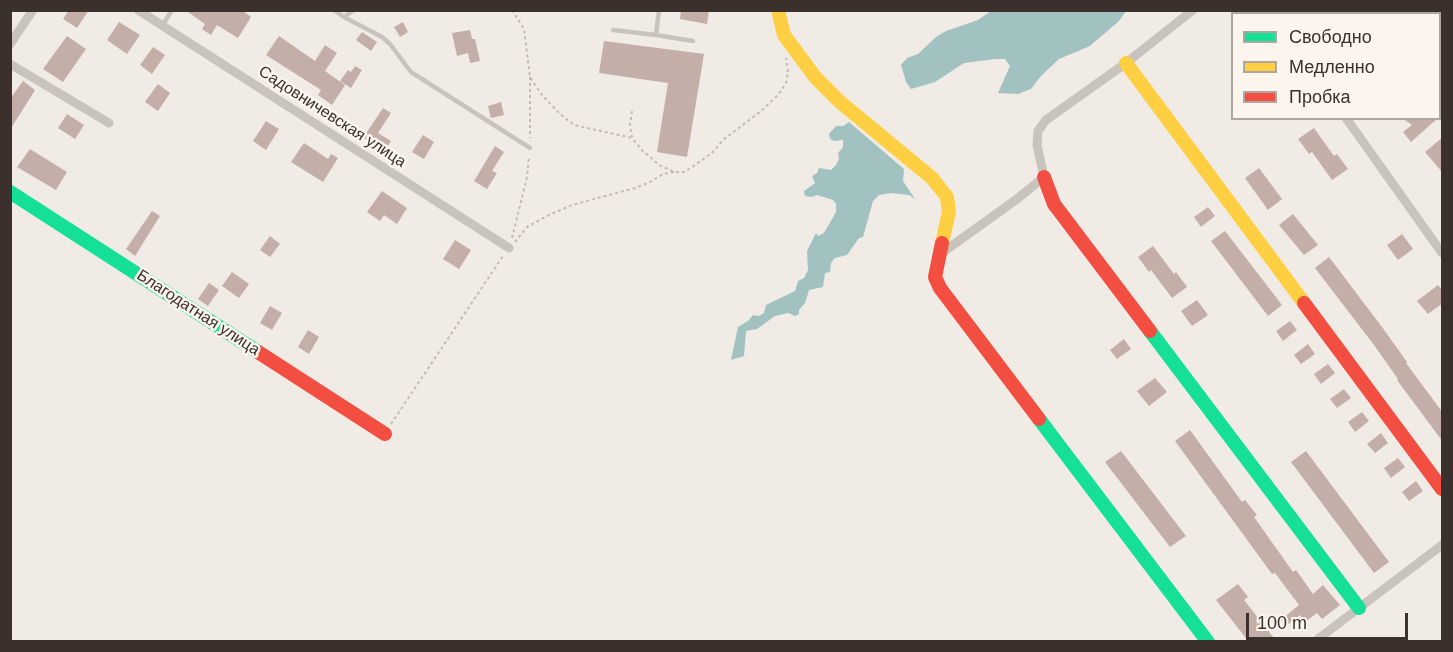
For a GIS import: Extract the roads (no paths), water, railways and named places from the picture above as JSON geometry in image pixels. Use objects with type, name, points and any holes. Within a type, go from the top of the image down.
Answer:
[{"type":"street","points":[[10,44],[33,10]]},
{"type":"street","name":"Садовничевская улица","points":[[138,10],[509,248]]},
{"type":"street","points":[[778,10],[784,35],[815,77],[932,178],[947,197],[949,212],[935,277],[940,288],[1208,642]]},
{"type":"street","points":[[1193,10],[1126,63],[1047,120],[1038,131],[1036,145],[1044,177],[1054,204],[1359,608]]},
{"type":"street","points":[[1126,63],[1443,489]]},
{"type":"street","points":[[10,64],[109,123]]},
{"type":"street","points":[[1347,120],[1443,253]]},
{"type":"street","points":[[939,255],[1044,177]]},
{"type":"street","name":"Благодатная улица","points":[[10,192],[385,434]]},
{"type":"street","points":[[1314,642],[1443,545]]},
{"type":"lane","points":[[162,26],[172,10]]},
{"type":"lane","points":[[334,10],[382,37],[411,72],[530,148]]},
{"type":"lane","points":[[344,17],[354,10]]},
{"type":"lane","points":[[656,35],[659,10]]},
{"type":"lane","points":[[613,30],[693,41]]},
{"type":"water","points":[[991,11],[1126,11],[1119,21],[1090,46],[1059,59],[1031,89],[1018,94],[998,93],[1010,66],[1005,59],[964,63],[935,82],[911,89],[906,82],[901,65],[907,58],[918,54],[946,31],[978,20]]},
{"type":"water","points":[[849,122],[904,169],[903,181],[915,199],[909,195],[891,193],[879,195],[873,201],[863,237],[859,238],[847,255],[835,258],[831,263],[830,272],[825,273],[823,287],[809,290],[799,314],[795,316],[788,313],[775,316],[757,329],[746,331],[744,356],[731,360],[738,327],[753,315],[759,316],[764,313],[766,305],[795,291],[798,281],[804,278],[808,270],[807,251],[816,233],[818,236],[824,233],[836,212],[836,204],[833,200],[817,195],[805,196],[804,191],[815,183],[812,176],[819,168],[831,170],[836,165],[839,159],[838,153],[843,147],[843,140],[830,139],[829,134],[836,126],[843,126]]}]
